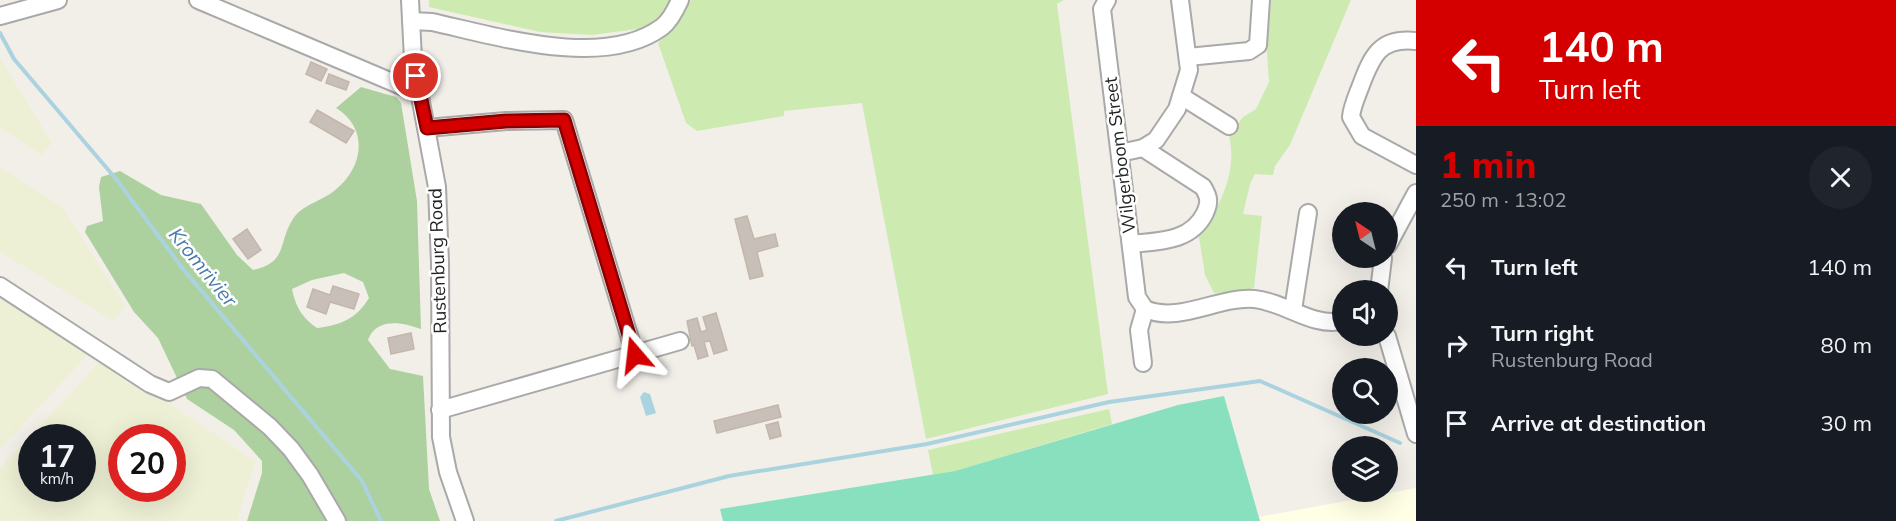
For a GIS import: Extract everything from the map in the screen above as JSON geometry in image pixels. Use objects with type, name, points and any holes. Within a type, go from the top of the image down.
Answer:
[{"type":"street","points":[[0,16],[58,0]]},
{"type":"street","points":[[198,0],[418,93]]},
{"type":"street","name":"Rustenburg Road","points":[[410,0],[413,59],[437,187],[440,252],[440,410],[448,471],[465,521]]},
{"type":"street","points":[[411,21],[432,22],[554,48],[583,48],[643,37],[664,26],[680,0]]},
{"type":"street","name":"Wilgerboom Street","points":[[1107,0],[1102,9],[1137,297],[1145,309],[1139,330],[1143,363]]},
{"type":"street","points":[[1120,153],[1143,148],[1156,140],[1177,109],[1189,70],[1180,0]]},
{"type":"street","points":[[1188,57],[1249,51],[1258,45],[1261,0]]},
{"type":"street","points":[[1416,41],[1392,42],[1378,51],[1371,59],[1351,117],[1362,136],[1416,165]]},
{"type":"street","points":[[1181,96],[1229,126]]},
{"type":"street","points":[[427,128],[506,121],[564,120],[635,355]]},
{"type":"street","points":[[1131,244],[1180,237],[1190,232],[1202,219],[1209,204],[1203,187],[1143,148]]},
{"type":"street","points":[[1398,226],[1416,193]]},
{"type":"street","points":[[1293,310],[1308,213]]},
{"type":"street","points":[[0,286],[150,384],[169,392],[199,378],[212,379],[270,427],[291,449],[310,475],[337,521]]},
{"type":"street","points":[[1145,309],[1165,313],[1253,299],[1293,310],[1319,321],[1332,323]]},
{"type":"street","points":[[440,410],[680,341]]},
{"type":"street","points":[[1391,346],[1410,388],[1416,434]]},
{"type":"shaded area","points":[[0,58],[52,143],[42,155],[0,128]]},
{"type":"shaded area","points":[[0,167],[63,208],[125,306],[114,321],[0,252]]},
{"type":"shaded area","points":[[0,293],[91,351],[23,424],[18,424],[18,430],[0,449]]},
{"type":"shaded area","points":[[103,359],[255,461],[237,521],[0,521],[0,468],[18,449],[18,502],[96,502],[96,424],[42,424]]},
{"type":"shaded area","points":[[1416,488],[1416,521],[1260,521],[1259,517],[1340,502],[1398,502],[1398,491]]},
{"type":"green space","points":[[429,0],[671,0],[660,19],[645,28],[592,35],[540,32],[429,7]]},
{"type":"green space","points":[[691,0],[1064,0],[1057,4],[1108,394],[926,439],[862,103],[784,111],[784,116],[697,131],[686,123],[658,43],[680,20]]},
{"type":"green space","points":[[1271,0],[1351,0],[1290,145],[1275,166],[1273,175],[1255,174],[1250,184],[1243,214],[1262,216],[1254,288],[1238,292],[1214,293],[1205,275],[1199,237],[1220,202],[1229,176],[1231,149],[1229,136],[1243,117],[1256,109],[1269,82],[1267,52]]},
{"type":"green space","points":[[361,87],[396,97],[401,103],[417,201],[421,329],[391,323],[377,328],[368,340],[390,369],[423,376],[429,489],[440,521],[247,521],[262,473],[262,461],[234,430],[187,399],[158,338],[134,312],[85,232],[87,226],[103,221],[99,187],[101,177],[120,171],[161,195],[201,204],[237,255],[253,270],[265,266],[278,256],[295,216],[344,182],[356,161],[359,149],[354,127],[336,108]],"holes":[[[344,273],[363,282],[369,298],[359,311],[341,323],[317,328],[300,312],[292,289],[312,280]]]},
{"type":"green space","points":[[1224,396],[1260,521],[723,521],[720,509],[955,471],[1178,405]]},
{"type":"green space","points":[[1109,409],[1112,424],[955,471],[933,475],[928,450]]},
{"type":"water","points":[[644,392],[650,394],[656,413],[646,416],[640,397]]},
{"type":"building","points":[[311,62],[327,69],[321,81],[306,74]]},
{"type":"building","points":[[329,74],[349,82],[346,90],[326,83]]},
{"type":"building","points":[[317,110],[354,131],[346,143],[310,122]]},
{"type":"building","points":[[747,216],[754,239],[775,234],[778,246],[757,252],[763,276],[750,279],[735,219]]},
{"type":"building","points":[[247,229],[261,250],[248,259],[233,239]]},
{"type":"building","points":[[333,286],[359,294],[354,309],[330,302],[326,314],[307,307],[313,289],[330,295]]},
{"type":"building","points":[[716,313],[727,350],[714,354],[710,341],[704,342],[708,356],[698,359],[694,345],[692,346],[687,321],[697,318],[701,332],[707,330],[703,317]]},
{"type":"building","points":[[411,333],[414,349],[391,354],[388,338]]},
{"type":"building","points":[[778,405],[781,417],[717,433],[714,421]]},
{"type":"building","points":[[778,422],[781,436],[770,439],[766,425]]},
{"type":"waterway","name":"Kromrivier","points":[[0,33],[14,59],[116,179],[183,269],[362,481],[381,521]]},
{"type":"waterway","points":[[556,521],[729,476],[927,444],[1109,402],[1260,381],[1400,443]]},
{"type":"route","points":[[416,76],[427,128],[506,121],[564,120],[635,355]]}]
